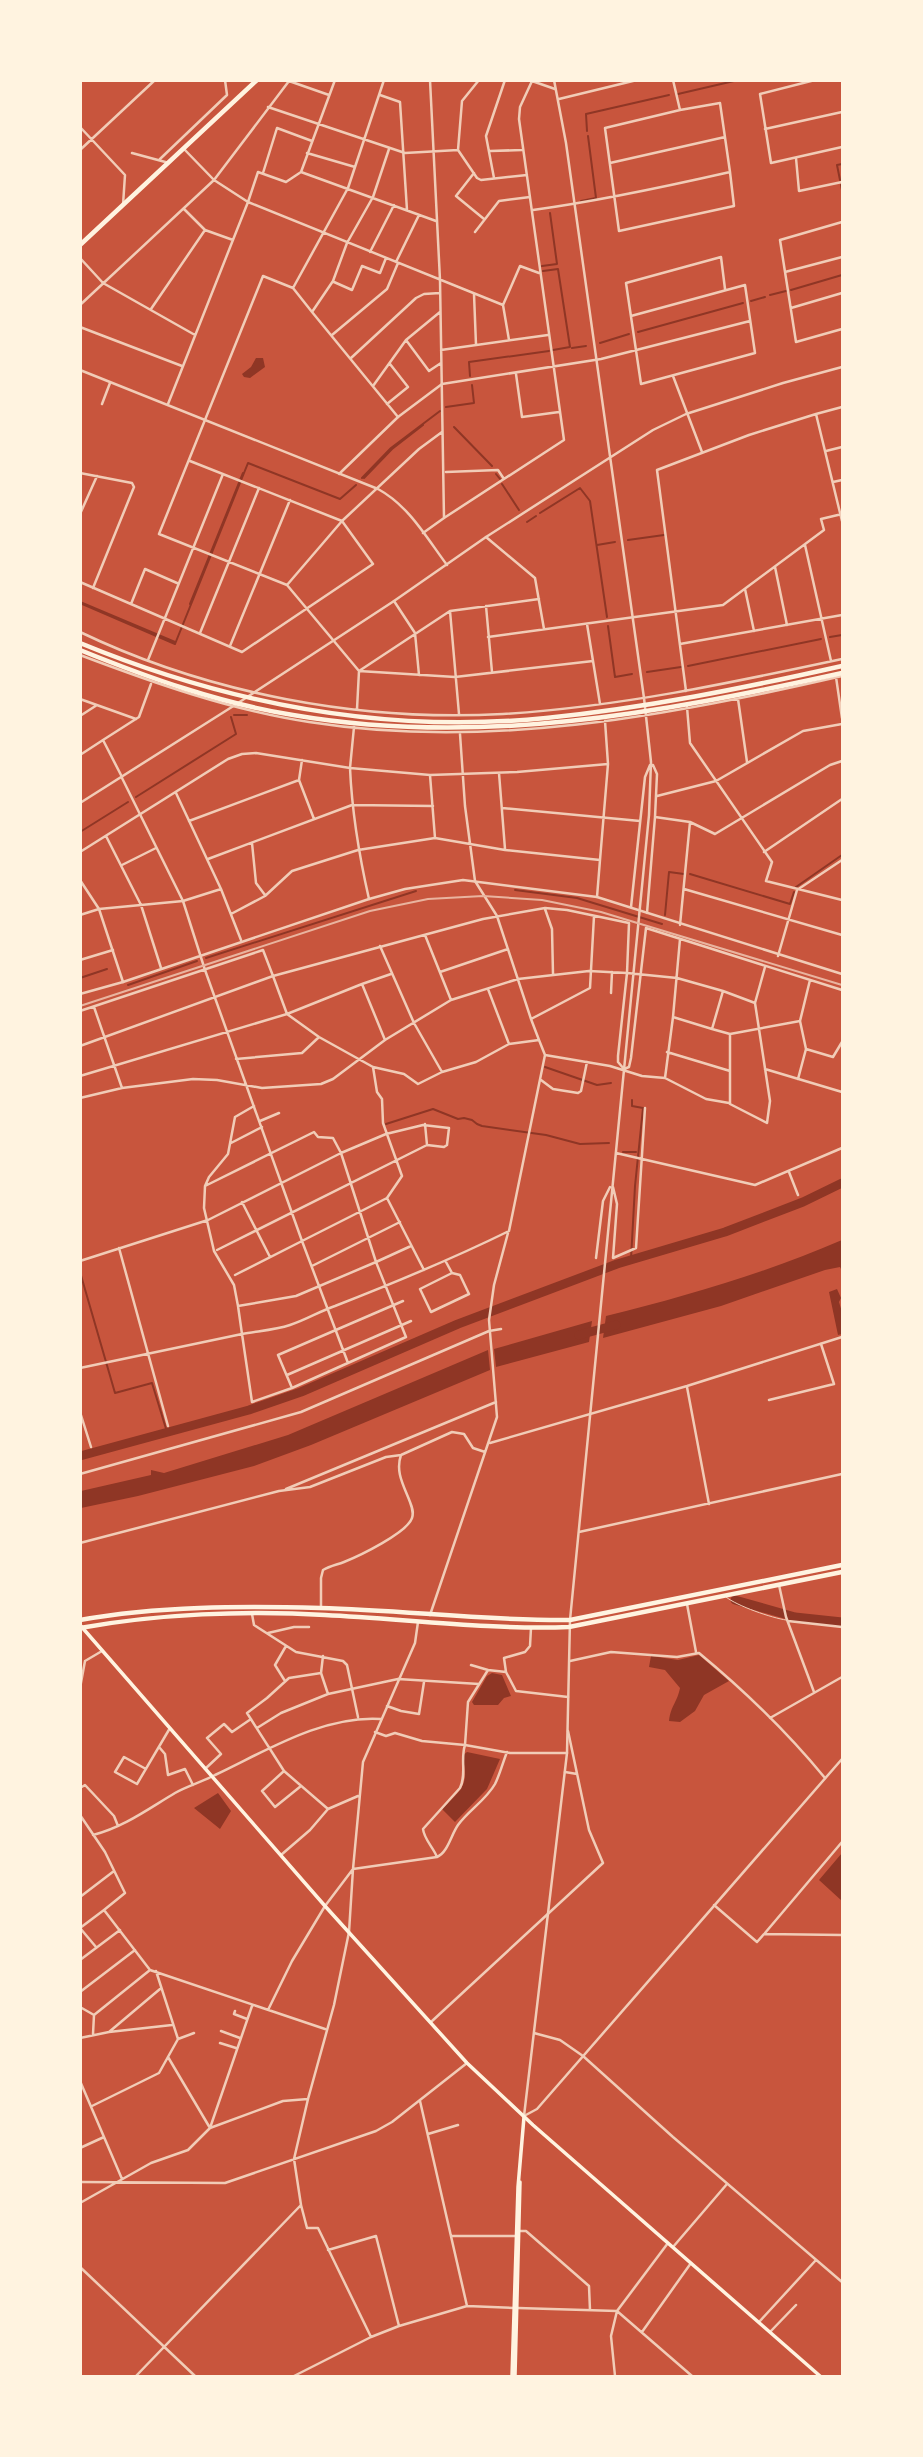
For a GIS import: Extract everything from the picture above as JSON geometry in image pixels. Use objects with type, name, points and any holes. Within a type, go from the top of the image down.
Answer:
[{"type":"highway","points":[[80,245],[257,80]]},
{"type":"highway","points":[[80,643],[186,681],[251,699],[340,715],[423,722],[531,719],[598,712],[683,699],[842,666]]},
{"type":"highway","points":[[80,653],[154,679],[256,708],[341,722],[421,728],[542,725],[613,717],[842,675]]},
{"type":"highway","points":[[81,1625],[128,1613],[197,1609],[321,1608],[570,1620],[842,1565]]},
{"type":"highway","points":[[81,1625],[252,1614],[323,1614],[531,1628],[569,1627],[842,1572]]},
{"type":"main road","points":[[81,1625],[325,1906],[467,2063],[820,2376]]},
{"type":"main road","points":[[514,2376],[517,2236],[524,2116]]},
{"type":"main road","points":[[516,2308],[520,2180]]},
{"type":"street","points":[[80,150],[155,80]]},
{"type":"street","points":[[160,159],[227,95],[225,80]]},
{"type":"street","points":[[168,404],[258,172],[286,182],[301,172],[335,80]]},
{"type":"street","points":[[293,288],[348,188],[384,80]]},
{"type":"street","points":[[430,80],[440,293],[444,518]]},
{"type":"street","points":[[479,80],[462,101],[458,150],[481,180],[527,175]]},
{"type":"street","points":[[494,178],[486,136],[505,80]]},
{"type":"street","points":[[524,2116],[567,1753],[569,1627],[649,815],[651,762],[597,359],[554,80]]},
{"type":"street","points":[[559,99],[637,80]]},
{"type":"street","points":[[673,80],[680,110]]},
{"type":"street","points":[[816,80],[794,83],[760,94],[771,163],[842,147]]},
{"type":"street","points":[[80,305],[214,180],[289,81],[329,95]]},
{"type":"street","points":[[423,533],[564,440],[519,114],[531,81],[556,90]]},
{"type":"street","points":[[379,94],[400,102],[407,210]]},
{"type":"street","points":[[720,103],[725,137],[734,206],[619,230],[605,128],[720,103]]},
{"type":"street","points":[[268,107],[405,153],[458,150]]},
{"type":"street","points":[[765,129],[842,111]]},
{"type":"street","points":[[80,127],[125,175],[123,205]]},
{"type":"street","points":[[263,173],[277,128],[312,141]]},
{"type":"street","points":[[610,163],[725,137]]},
{"type":"street","points":[[184,149],[214,180],[248,202],[503,305]]},
{"type":"street","points":[[312,312],[332,281],[346,243],[373,197],[389,149]]},
{"type":"street","points":[[490,151],[523,150]]},
{"type":"street","points":[[132,153],[169,163]]},
{"type":"street","points":[[307,153],[355,167]]},
{"type":"street","points":[[796,157],[799,191],[842,182]]},
{"type":"street","points":[[301,172],[437,221]]},
{"type":"street","points":[[533,210],[613,197],[730,172]]},
{"type":"street","points":[[474,173],[456,197],[484,219]]},
{"type":"street","points":[[475,232],[499,201],[530,197]]},
{"type":"street","points":[[370,252],[394,205]]},
{"type":"street","points":[[184,209],[205,230],[233,240]]},
{"type":"street","points":[[332,335],[387,289],[419,215]]},
{"type":"street","points":[[842,222],[780,240],[796,342],[842,329]]},
{"type":"street","points":[[151,309],[205,230]]},
{"type":"street","points":[[631,316],[745,285],[755,353],[641,384],[638,349],[631,316],[626,283],[721,257],[725,289]]},
{"type":"street","points":[[785,272],[842,257]]},
{"type":"street","points":[[80,258],[103,283],[195,335]]},
{"type":"street","points":[[332,281],[352,290],[362,267],[380,273],[386,258]]},
{"type":"street","points":[[509,340],[503,305],[520,266],[540,273]]},
{"type":"street","points":[[357,709],[359,671],[287,584],[159,534],[263,276],[293,288],[398,417]]},
{"type":"street","points":[[351,358],[415,298],[424,294],[440,293]]},
{"type":"street","points":[[790,307],[842,293]]},
{"type":"street","points":[[474,294],[476,345]]},
{"type":"street","points":[[373,386],[406,340],[440,312]]},
{"type":"street","points":[[339,474],[398,417],[442,384],[597,359],[750,321]]},
{"type":"street","points":[[80,327],[182,367]]},
{"type":"street","points":[[441,350],[548,335]]},
{"type":"street","points":[[406,340],[429,371],[441,363]]},
{"type":"street","points":[[387,404],[408,387],[390,363]]},
{"type":"street","points":[[80,803],[235,705],[486,537],[653,430],[686,414],[842,367]]},
{"type":"street","points":[[80,370],[378,489],[406,509],[447,565]]},
{"type":"street","points":[[516,374],[522,417],[560,412]]},
{"type":"street","points":[[673,376],[702,452]]},
{"type":"street","points":[[102,404],[110,383]]},
{"type":"street","points":[[687,691],[657,470],[702,452],[842,407]]},
{"type":"street","points":[[816,414],[842,521]]},
{"type":"street","points":[[287,584],[342,521],[419,449],[443,432]]},
{"type":"street","points":[[827,451],[842,447]]},
{"type":"street","points":[[80,582],[242,652],[373,564],[342,521],[190,461]]},
{"type":"street","points":[[444,472],[498,470],[504,479]]},
{"type":"street","points":[[80,473],[132,483],[134,487],[93,588]]},
{"type":"street","points":[[148,660],[223,474]]},
{"type":"street","points":[[80,514],[97,476]]},
{"type":"street","points":[[833,482],[842,480]]},
{"type":"street","points":[[200,633],[259,488]]},
{"type":"street","points":[[229,647],[290,500]]},
{"type":"street","points":[[488,637],[723,605],[824,530],[821,519],[842,514]]},
{"type":"street","points":[[486,537],[535,578],[544,630]]},
{"type":"street","points":[[805,545],[831,661]]},
{"type":"street","points":[[775,567],[787,625]]},
{"type":"street","points":[[131,604],[145,569],[177,583]]},
{"type":"street","points":[[745,589],[754,631]]},
{"type":"street","points":[[359,671],[450,611],[539,599]]},
{"type":"street","points":[[394,601],[415,633],[419,675]]},
{"type":"street","points":[[486,606],[492,672]]},
{"type":"street","points":[[450,611],[459,714]]},
{"type":"street","points":[[680,645],[842,615]]},
{"type":"street","points":[[587,624],[600,704]]},
{"type":"street","points":[[80,632],[148,660],[254,691],[325,705],[407,713],[500,714],[600,704],[687,691],[842,659]]},
{"type":"street","points":[[80,653],[152,682],[309,722],[460,733],[605,721],[738,698],[842,675]]},
{"type":"street","points":[[359,671],[455,677],[593,662]]},
{"type":"street","points":[[836,677],[842,718]]},
{"type":"street","points":[[80,755],[139,718],[152,682]]},
{"type":"street","points":[[738,698],[747,762]]},
{"type":"street","points":[[80,699],[136,719]]},
{"type":"street","points":[[80,716],[97,705]]},
{"type":"street","points":[[687,707],[690,743],[772,862],[766,881],[842,900]]},
{"type":"street","points":[[597,897],[608,764],[605,721]]},
{"type":"street","points":[[657,796],[716,781],[803,731],[842,724]]},
{"type":"street","points":[[354,727],[350,768],[352,805],[358,850],[369,899]]},
{"type":"street","points":[[430,1615],[497,1417],[489,1320],[494,1285],[509,1231],[545,1055],[497,916],[475,881],[460,733]]},
{"type":"street","points":[[103,740],[183,901],[236,1059],[348,1363]]},
{"type":"street","points":[[80,852],[228,759],[242,754],[256,753],[350,768],[430,775],[608,764]]},
{"type":"street","points":[[302,760],[299,780],[314,819]]},
{"type":"street","points":[[655,817],[690,822],[715,834],[830,765],[842,761]]},
{"type":"street","points":[[647,913],[657,796],[657,774],[651,762]]},
{"type":"street","points":[[631,908],[645,777],[651,762]]},
{"type":"street","points":[[499,772],[505,850]]},
{"type":"street","points":[[430,775],[435,838]]},
{"type":"street","points":[[189,821],[299,780]]},
{"type":"street","points":[[176,793],[222,889],[241,940]]},
{"type":"street","points":[[764,852],[842,799]]},
{"type":"street","points":[[208,859],[352,805],[433,806]]},
{"type":"street","points":[[502,808],[640,821]]},
{"type":"street","points":[[680,925],[690,822]]},
{"type":"street","points":[[106,835],[141,905],[162,968]]},
{"type":"street","points":[[231,914],[265,895],[292,871],[358,850],[435,838],[505,850],[600,860]]},
{"type":"street","points":[[251,843],[256,883],[265,895]]},
{"type":"street","points":[[122,865],[157,848]]},
{"type":"street","points":[[778,956],[797,890],[842,860]]},
{"type":"street","points":[[80,880],[99,909],[122,982]]},
{"type":"street","points":[[80,994],[369,899],[446,882],[475,881],[597,897],[842,974]]},
{"type":"street","points":[[80,915],[99,909],[183,901],[222,889]]},
{"type":"street","points":[[684,890],[842,935]]},
{"type":"street","points":[[80,1046],[273,976],[497,916],[545,908],[629,923],[627,973],[618,1056],[618,1062],[624,1069]]},
{"type":"street","points":[[545,908],[552,929],[553,974]]},
{"type":"street","points":[[531,1019],[590,988],[594,916]]},
{"type":"street","points":[[624,1069],[629,1067],[631,1058],[646,928],[842,990]]},
{"type":"street","points":[[425,935],[451,1000]]},
{"type":"street","points":[[665,1078],[680,939]]},
{"type":"street","points":[[380,946],[414,1023],[442,1072]]},
{"type":"street","points":[[440,972],[508,949]]},
{"type":"street","points":[[80,960],[113,950]]},
{"type":"street","points":[[80,1011],[263,950],[286,1014],[319,1037],[373,1068],[404,1074],[418,1084],[442,1072],[476,1062],[509,1044],[539,1040]]},
{"type":"street","points":[[545,1055],[624,1069],[642,1076],[665,1078],[706,1099],[730,1104],[767,1123],[770,1101],[755,1003],[765,967]]},
{"type":"street","points":[[80,1098],[122,1088],[193,1079],[276,1088],[321,1084],[333,1079],[385,1040],[451,1000],[518,979],[553,974],[589,971],[677,978],[755,1003]]},
{"type":"street","points":[[611,993],[612,972]]},
{"type":"street","points":[[80,1076],[286,1014],[392,974]]},
{"type":"street","points":[[797,1079],[806,1049],[800,1021],[810,979]]},
{"type":"street","points":[[362,984],[385,1040]]},
{"type":"street","points":[[488,989],[509,1044]]},
{"type":"street","points":[[712,1029],[723,991]]},
{"type":"street","points":[[94,1007],[122,1088]]},
{"type":"street","points":[[673,1017],[730,1034],[800,1021]]},
{"type":"street","points":[[730,1034],[730,1104]]},
{"type":"street","points":[[236,1059],[302,1053],[319,1037]]},
{"type":"street","points":[[806,1049],[833,1057],[842,1042]]},
{"type":"street","points":[[667,1052],[730,1071]]},
{"type":"street","points":[[540,1079],[553,1089],[578,1093],[581,1091],[587,1062]]},
{"type":"street","points":[[235,1275],[387,1198],[402,1176],[383,1124],[382,1099],[376,1092],[373,1068]]},
{"type":"street","points":[[765,1069],[842,1092]]},
{"type":"street","points":[[205,1186],[314,1132],[318,1137],[332,1138],[341,1153],[367,1238],[406,1337],[292,1388],[252,1402],[234,1285],[214,1251],[204,1208],[205,1186],[228,1154],[235,1117],[254,1106]]},
{"type":"street","points":[[612,1184],[617,1203],[612,1258],[636,1248],[645,1108]]},
{"type":"street","points":[[260,1122],[279,1113]]},
{"type":"street","points":[[425,1124],[426,1145]]},
{"type":"street","points":[[80,1261],[208,1220],[341,1153],[386,1134],[425,1124],[449,1128],[447,1145],[444,1147],[426,1145],[217,1250]]},
{"type":"street","points":[[230,1143],[262,1127]]},
{"type":"street","points":[[616,1153],[755,1185],[842,1148]]},
{"type":"street","points":[[789,1171],[798,1195]]},
{"type":"street","points":[[596,1258],[603,1201],[612,1184]]},
{"type":"street","points":[[387,1198],[425,1271]]},
{"type":"street","points":[[242,1202],[270,1257]]},
{"type":"street","points":[[311,1267],[400,1222]]},
{"type":"street","points":[[80,1368],[290,1326],[328,1308],[446,1262],[509,1231]]},
{"type":"street","points":[[238,1306],[296,1296],[411,1246]]},
{"type":"street","points":[[119,1248],[168,1426]]},
{"type":"street","points":[[446,1262],[452,1273],[460,1275],[469,1294],[431,1312],[420,1289],[452,1273]]},
{"type":"street","points":[[292,1388],[278,1355],[403,1301]]},
{"type":"street","points":[[287,1376],[411,1321]]},
{"type":"street","points":[[80,1474],[301,1412],[489,1331],[502,1329]]},
{"type":"street","points":[[490,1443],[842,1338]]},
{"type":"street","points":[[769,1400],[834,1384],[821,1344]]},
{"type":"street","points":[[687,1386],[709,1504]]},
{"type":"street","points":[[279,1491],[496,1402]]},
{"type":"street","points":[[80,1412],[91,1447]]},
{"type":"street","points":[[80,1432],[86,1430]]},
{"type":"street","points":[[80,1543],[279,1491],[310,1487],[386,1457],[401,1455],[458,1431],[464,1434],[472,1448],[485,1452]]},
{"type":"street","points":[[321,1608],[323,1570],[394,1535],[405,1528],[413,1517],[413,1508],[399,1474],[398,1463],[401,1455]]},
{"type":"street","points":[[579,1532],[842,1474]]},
{"type":"street","points":[[779,1584],[787,1619],[814,1692]]},
{"type":"street","points":[[687,1604],[696,1652],[732,1680],[825,1778]]},
{"type":"street","points":[[252,1614],[254,1625],[296,1652],[343,1661],[347,1665],[358,1717]]},
{"type":"street","points":[[787,1619],[842,1627]]},
{"type":"street","points":[[371,2337],[318,2228],[307,2228],[294,2159],[349,1932],[358,1796],[363,1762],[415,1643],[418,1621]]},
{"type":"street","points":[[267,1634],[294,1627],[309,1627]]},
{"type":"street","points":[[531,1628],[530,1646],[525,1652],[504,1658],[506,1672],[516,1691],[568,1697]]},
{"type":"street","points":[[285,1681],[275,1665],[286,1646]]},
{"type":"street","points":[[80,1688],[85,1661],[103,1651]]},
{"type":"street","points":[[570,1661],[611,1652],[677,1657],[696,1652]]},
{"type":"street","points":[[323,1656],[321,1673],[328,1695]]},
{"type":"street","points":[[471,1665],[506,1672]]},
{"type":"street","points":[[437,1857],[434,1848],[424,1836],[423,1829],[464,1780],[468,1702],[488,1670]]},
{"type":"street","points":[[321,1673],[296,1676],[285,1681],[247,1713],[284,1771],[328,1809]]},
{"type":"street","points":[[770,1718],[842,1676]]},
{"type":"street","points":[[257,1728],[281,1713],[328,1695],[398,1679],[479,1684]]},
{"type":"street","points":[[387,1706],[401,1712],[419,1714],[424,1682]]},
{"type":"street","points":[[93,1835],[118,1826],[192,1785],[271,1747],[328,1725],[358,1717],[381,1719]]},
{"type":"street","points":[[205,1769],[221,1754],[207,1738],[224,1724],[232,1732],[251,1720]]},
{"type":"street","points":[[146,1769],[124,1757],[115,1772],[137,1784],[146,1769],[159,1747],[170,1728]]},
{"type":"street","points":[[429,2023],[603,1863],[589,1830],[568,1731]]},
{"type":"street","points":[[375,1732],[386,1736],[395,1733],[422,1741],[507,1752],[567,1753]]},
{"type":"street","points":[[159,1747],[165,1754],[168,1775],[185,1769],[192,1785]]},
{"type":"street","points":[[268,2010],[292,1961],[325,1906],[353,1869],[444,1854],[457,1826],[496,1783],[507,1752]]},
{"type":"street","points":[[524,2116],[537,2109],[842,1759]]},
{"type":"street","points":[[284,1771],[262,1791],[275,1807],[301,1786]]},
{"type":"street","points":[[565,1772],[577,1773]]},
{"type":"street","points":[[80,1788],[85,1785],[114,1816],[118,1826]]},
{"type":"street","points":[[281,1855],[310,1830],[328,1809],[358,1796]]},
{"type":"street","points":[[80,1815],[105,1852],[125,1893],[81,1928],[96,1948]]},
{"type":"street","points":[[713,1905],[757,1942],[842,1842]]},
{"type":"street","points":[[80,1897],[114,1871]]},
{"type":"street","points":[[104,1910],[150,1970],[326,2030]]},
{"type":"street","points":[[80,1960],[120,1930]]},
{"type":"street","points":[[764,1934],[842,1935]]},
{"type":"street","points":[[80,1992],[135,1950]]},
{"type":"street","points":[[93,2015],[150,1970]]},
{"type":"street","points":[[156,1971],[178,2039]]},
{"type":"street","points":[[109,2032],[161,1988]]},
{"type":"street","points":[[80,2203],[151,2163],[188,2150],[209,2128],[252,2004]]},
{"type":"street","points":[[80,2007],[93,2015]]},
{"type":"street","points":[[235,2011],[234,2014],[247,2019]]},
{"type":"street","points":[[93,2015],[93,2034]]},
{"type":"street","points":[[80,2038],[93,2034],[172,2025]]},
{"type":"street","points":[[221,2031],[240,2038]]},
{"type":"street","points":[[92,2106],[159,2073],[178,2039],[194,2033]]},
{"type":"street","points":[[534,2033],[559,2040],[583,2056],[842,2283]]},
{"type":"street","points":[[220,2043],[236,2048]]},
{"type":"street","points":[[168,2057],[209,2128]]},
{"type":"street","points":[[80,2182],[225,2183],[376,2131],[467,2063]]},
{"type":"street","points":[[80,2081],[122,2179]]},
{"type":"street","points":[[80,2093],[85,2091]]},
{"type":"street","points":[[209,2128],[283,2101],[308,2099]]},
{"type":"street","points":[[419,2100],[467,2306]]},
{"type":"street","points":[[427,2135],[458,2125]]},
{"type":"street","points":[[80,2148],[104,2137]]},
{"type":"street","points":[[673,2248],[727,2184]]},
{"type":"street","points":[[136,2376],[301,2205]]},
{"type":"street","points":[[520,2231],[526,2231],[589,2286],[590,2309]]},
{"type":"street","points":[[328,2250],[376,2236],[400,2326]]},
{"type":"street","points":[[452,2236],[517,2236]]},
{"type":"street","points":[[615,2376],[611,2336],[617,2311],[668,2243]]},
{"type":"street","points":[[759,2322],[816,2260]]},
{"type":"street","points":[[642,2332],[691,2263]]},
{"type":"street","points":[[80,2267],[195,2376]]},
{"type":"street","points":[[770,2332],[796,2305]]},
{"type":"street","points":[[294,2376],[371,2337],[467,2306],[617,2311],[692,2376]]},
{"type":"lane","points":[[724,1595],[732,1602],[763,1612],[771,1618],[787,1619]]},
{"type":"shaded area","points":[[256,358],[263,358],[265,367],[250,378],[244,377],[242,374],[251,367]]},
{"type":"shaded area","points":[[842,1240],[842,1271],[840,1267],[825,1270],[721,1306],[603,1338],[606,1316],[726,1283]]},
{"type":"shaded area","points":[[837,1289],[842,1312],[842,1334],[838,1335],[829,1292]]},
{"type":"shaded area","points":[[592,1321],[589,1342],[496,1367],[494,1349]]},
{"type":"shaded area","points":[[488,1350],[490,1370],[311,1445],[254,1466],[81,1508],[81,1491],[151,1475],[151,1470],[164,1473],[288,1435]]},
{"type":"shaded area","points":[[699,1655],[729,1681],[704,1695],[695,1711],[680,1722],[669,1721],[680,1688],[665,1670],[649,1667],[651,1656],[678,1660]]},
{"type":"shaded area","points":[[492,1673],[502,1675],[511,1696],[504,1698],[498,1705],[474,1705],[472,1702],[487,1676]]},
{"type":"shaded area","points":[[467,1752],[500,1759],[487,1789],[455,1822],[442,1809],[462,1786],[465,1774],[462,1756]]},
{"type":"shaded area","points":[[218,1793],[231,1811],[220,1829],[194,1808]]},
{"type":"shaded area","points":[[842,1853],[842,1901],[819,1880]]},
{"type":"waterway","points":[[678,94],[734,81]]},
{"type":"waterway","points":[[587,131],[586,114],[669,95]]},
{"type":"waterway","points":[[581,201],[596,198],[588,136]]},
{"type":"waterway","points":[[840,180],[837,165],[842,164]]},
{"type":"waterway","points":[[841,185],[842,190]]},
{"type":"waterway","points":[[542,266],[557,264],[550,213]]},
{"type":"waterway","points":[[543,271],[558,269],[570,347],[553,350]]},
{"type":"waterway","points":[[791,290],[842,275]]},
{"type":"waterway","points":[[770,295],[786,291]]},
{"type":"waterway","points":[[751,301],[765,297]]},
{"type":"waterway","points":[[638,332],[743,303]]},
{"type":"waterway","points":[[600,343],[629,334]]},
{"type":"waterway","points":[[572,348],[586,346]]},
{"type":"waterway","points":[[470,376],[469,362],[549,351]]},
{"type":"waterway","points":[[446,407],[474,403],[472,385]]},
{"type":"waterway","points":[[362,478],[391,448],[440,411]]},
{"type":"waterway","points":[[364,478],[392,449],[423,425]]},
{"type":"waterway","points":[[454,427],[492,466]]},
{"type":"waterway","points":[[80,603],[175,644],[248,463],[340,499],[356,485]]},
{"type":"waterway","points":[[190,604],[243,473]]},
{"type":"waterway","points":[[496,474],[500,479]]},
{"type":"waterway","points":[[502,484],[519,510]]},
{"type":"waterway","points":[[540,513],[580,488],[590,501],[607,617]]},
{"type":"waterway","points":[[527,522],[536,516]]},
{"type":"waterway","points":[[628,540],[664,535]]},
{"type":"waterway","points":[[597,545],[615,542]]},
{"type":"waterway","points":[[80,602],[175,642]]},
{"type":"waterway","points":[[608,626],[615,677],[632,674]]},
{"type":"waterway","points":[[830,637],[842,635]]},
{"type":"waterway","points":[[688,666],[821,639]]},
{"type":"waterway","points":[[647,672],[681,667]]},
{"type":"waterway","points":[[234,715],[247,715]]},
{"type":"waterway","points":[[136,797],[236,734],[231,717]]},
{"type":"waterway","points":[[80,832],[128,802]]},
{"type":"waterway","points":[[796,887],[842,855]]},
{"type":"waterway","points":[[665,915],[669,872],[684,874]]},
{"type":"waterway","points":[[690,874],[790,904],[794,892]]},
{"type":"waterway","points":[[515,890],[577,898],[662,924]]},
{"type":"waterway","points":[[206,958],[416,891]]},
{"type":"waterway","points":[[128,985],[197,961]]},
{"type":"waterway","points":[[80,978],[107,969]]},
{"type":"waterway","points":[[545,1067],[597,1085],[611,1083]]},
{"type":"waterway","points":[[631,1259],[643,1108],[632,1106],[632,1100]]},
{"type":"waterway","points":[[386,1124],[433,1109],[458,1119],[472,1120],[482,1126],[546,1135],[580,1144],[609,1143]]},
{"type":"waterway","points":[[623,1152],[636,1152]]},
{"type":"waterway","points":[[80,1456],[249,1410],[301,1392],[458,1324],[617,1264],[725,1232],[803,1202],[842,1183]]},
{"type":"waterway","points":[[80,1272],[115,1393],[152,1383],[167,1432]]},
{"type":"waterway","points":[[579,1335],[616,1325]]},
{"type":"waterway","points":[[735,1600],[795,1617],[842,1622]]},
{"type":"railway","points":[[80,1006],[370,911],[428,899],[483,896],[542,900],[601,912],[842,985]]}]
